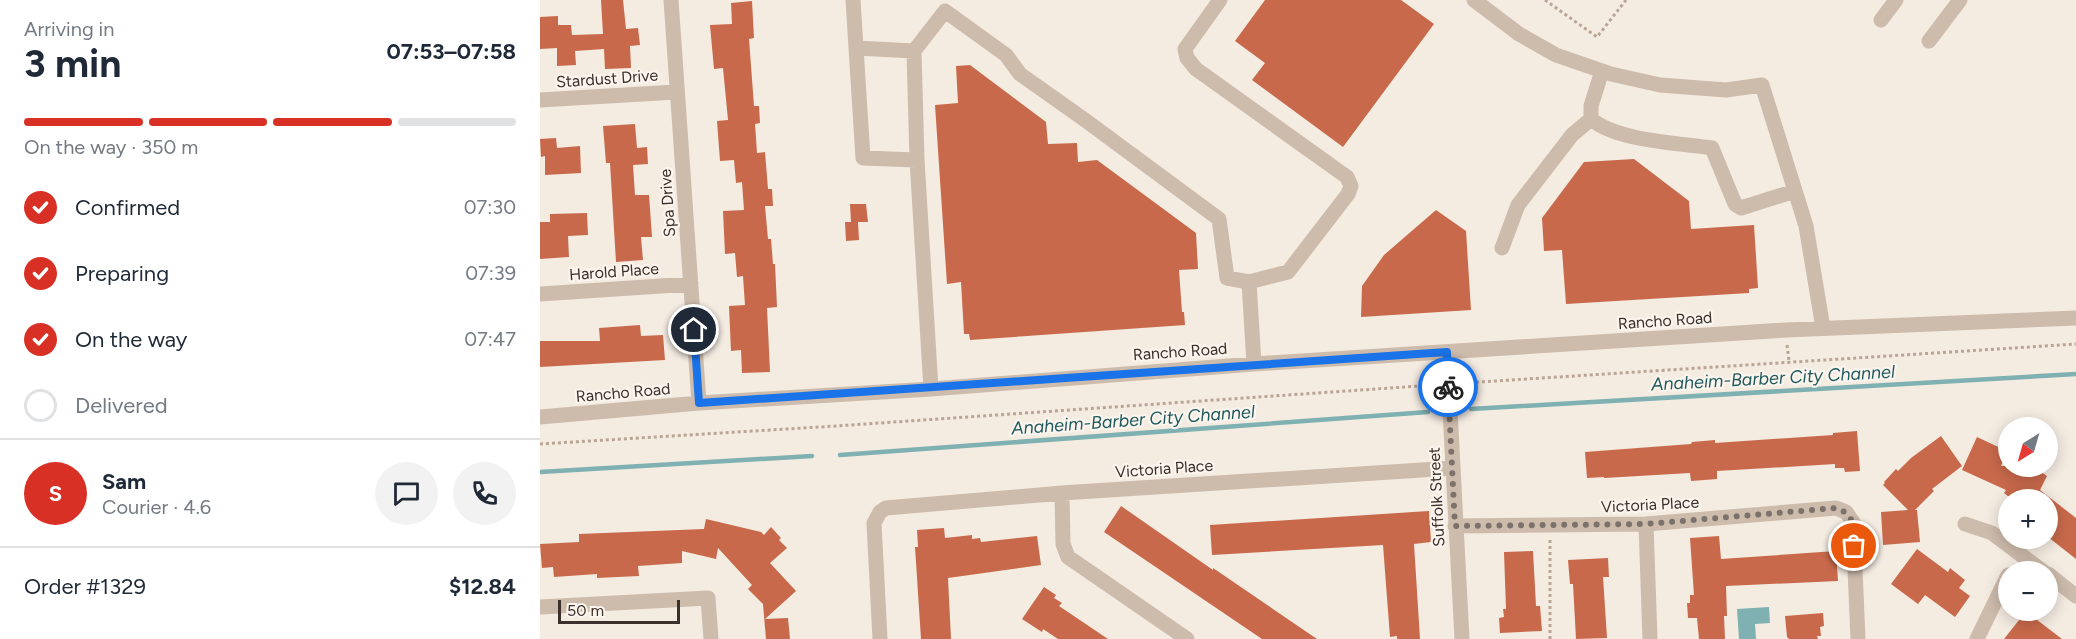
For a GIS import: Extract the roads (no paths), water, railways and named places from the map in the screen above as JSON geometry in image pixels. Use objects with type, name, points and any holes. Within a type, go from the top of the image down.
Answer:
[{"type":"street","name":"Spa Drive","points":[[671,0],[699,403]]},
{"type":"street","points":[[853,0],[863,158],[917,160]]},
{"type":"street","points":[[931,389],[917,160],[914,51],[945,11],[1006,55],[1020,74],[1219,219],[1227,278],[1249,282],[1288,272],[1348,194],[1351,186],[1347,177],[1196,69],[1187,58],[1185,49],[1220,0]]},
{"type":"street","points":[[1474,0],[1519,34],[1556,56],[1602,71],[1660,85],[1726,90],[1762,85],[1810,244],[1823,328]]},
{"type":"street","points":[[1881,20],[1896,0]]},
{"type":"street","points":[[1929,41],[1960,0]]},
{"type":"street","points":[[856,48],[914,51]]},
{"type":"street","points":[[1602,71],[1591,106],[1592,119],[1601,127],[1644,139],[1712,148],[1735,204],[1740,208],[1795,191]]},
{"type":"street","name":"Stardust Drive","points":[[540,100],[676,92]]},
{"type":"street","points":[[1502,248],[1518,205],[1572,135],[1592,119]]},
{"type":"street","points":[[1249,282],[1254,364]]},
{"type":"street","name":"Harold Place","points":[[540,294],[691,284]]},
{"type":"street","name":"Rancho Road","points":[[540,417],[699,403],[931,389],[1254,364],[1823,328],[2076,318]]},
{"type":"street","name":"Suffolk Street","points":[[1447,352],[1462,639]]},
{"type":"street","name":"Victoria Place","points":[[880,639],[874,523],[880,512],[886,508],[1062,493],[1453,468]]},
{"type":"street","points":[[1062,493],[1063,544],[1068,557],[1187,639]]},
{"type":"street","name":"Victoria Place","points":[[1455,526],[1646,524],[1836,508],[1846,512],[1853,522],[1858,639]]},
{"type":"street","points":[[1646,524],[1650,639]]},
{"type":"street","points":[[1965,524],[1992,533],[2030,561]]},
{"type":"street","points":[[2015,561],[2019,553]]},
{"type":"street","points":[[2058,582],[2076,596]]},
{"type":"street","points":[[1977,639],[1998,596]]},
{"type":"street","points":[[540,607],[708,598],[711,639]]},
{"type":"water","points":[[1769,607],[1770,623],[1755,624],[1756,639],[1739,639],[1737,609]]},
{"type":"waterway","name":"Anaheim-Barber City Channel","points":[[1471,409],[2076,374]]},
{"type":"waterway","name":"Anaheim-Barber City Channel","points":[[840,455],[1428,412]]},
{"type":"waterway","name":"Anaheim-Barber City Channel","points":[[540,472],[812,456]]}]
